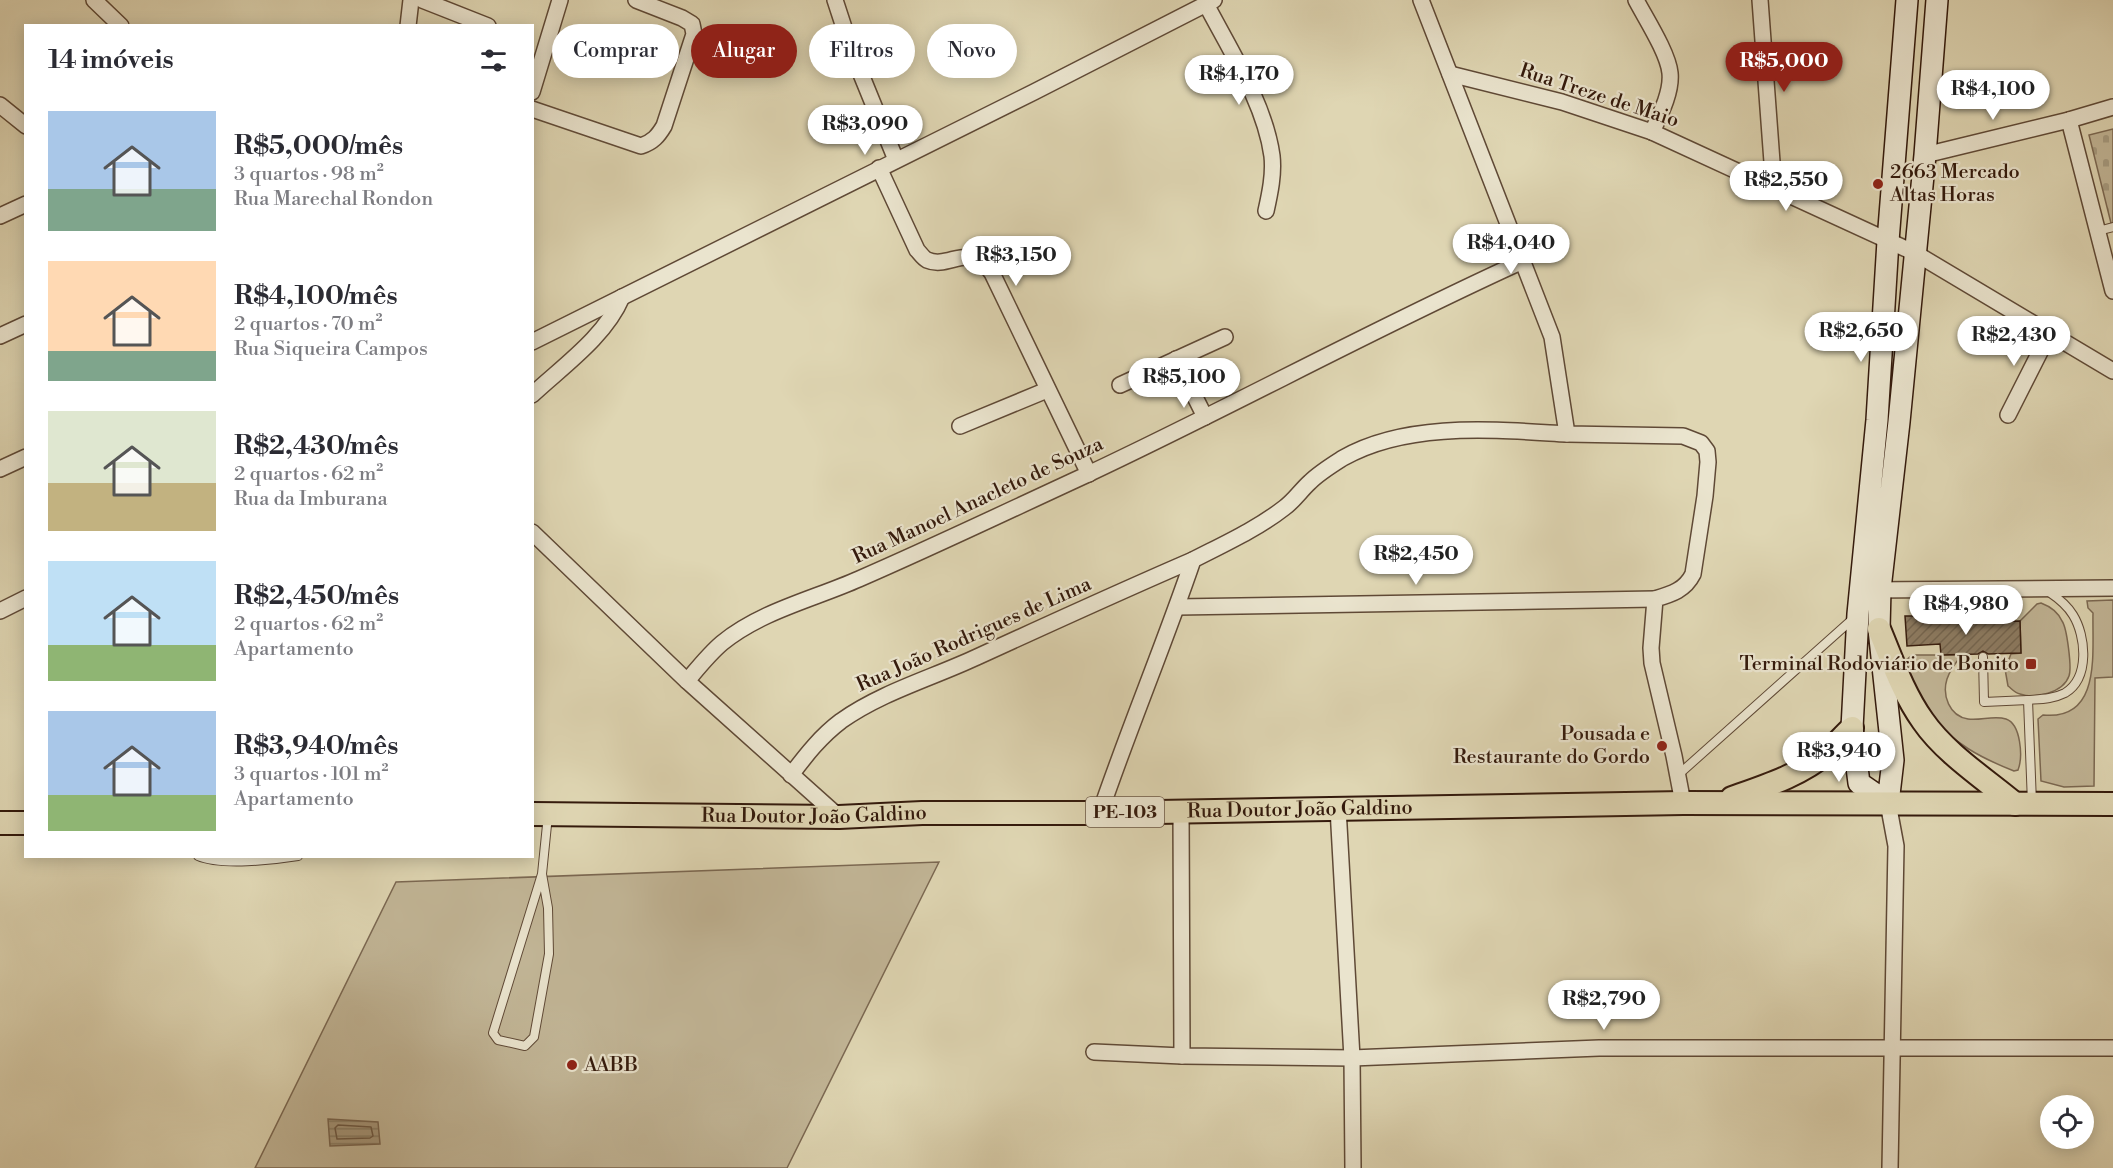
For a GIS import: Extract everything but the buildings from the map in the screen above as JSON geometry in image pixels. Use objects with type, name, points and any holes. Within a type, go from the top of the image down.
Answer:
[{"type":"main road","points":[[1879,629],[1906,693],[1923,721],[1937,738],[2024,804]]},
{"type":"main road","points":[[1717,804],[1778,782],[1803,768],[1829,751],[1852,728]]},
{"type":"main road","name":"Rua Doutor João Galdino","points":[[540,814],[839,817],[922,813],[1100,813],[1683,803],[2113,804]]},
{"type":"main road","points":[[0,823],[24,822]]},
{"type":"street","points":[[94,0],[119,24]]},
{"type":"street","points":[[408,24],[411,0]]},
{"type":"street","points":[[422,0],[483,24]]},
{"type":"street","points":[[534,79],[539,45],[560,0]]},
{"type":"street","points":[[534,110],[641,146],[650,143],[658,136],[664,126],[694,34],[692,24],[682,18],[636,0]]},
{"type":"street","points":[[835,0],[852,52],[896,160]]},
{"type":"street","points":[[1421,0],[1552,337],[1567,434]]},
{"type":"street","points":[[1636,0],[1663,52],[1670,75],[1660,113],[1652,132]]},
{"type":"street","points":[[1760,0],[1774,189]]},
{"type":"street","points":[[1890,1168],[1896,846],[1888,803],[1893,760],[1879,629],[1870,590],[1888,241],[1907,0]]},
{"type":"street","points":[[1888,803],[1859,783],[1852,728],[1858,614],[1870,590],[1899,422],[1925,155],[1937,0]]},
{"type":"street","points":[[534,341],[1210,2],[1267,132],[1272,158],[1271,187],[1266,211]]},
{"type":"street","name":"Rua Treze de Maio","points":[[1450,74],[1562,102],[1652,132],[1915,253],[2113,371]]},
{"type":"street","points":[[0,105],[24,124]]},
{"type":"street","points":[[1925,155],[2113,107]]},
{"type":"street","points":[[2069,120],[2113,291]]},
{"type":"street","points":[[879,168],[916,250],[926,260],[970,257],[986,264],[1089,474]]},
{"type":"street","points":[[0,216],[24,205]]},
{"type":"street","name":"Rua Manoel Anacleto de Souza","points":[[687,681],[723,642],[748,626],[856,580],[1089,474],[1410,313],[1523,261]]},
{"type":"street","points":[[534,393],[609,321],[621,297]]},
{"type":"street","points":[[0,336],[24,325]]},
{"type":"street","points":[[2008,415],[2049,334]]},
{"type":"street","points":[[1120,386],[1225,337]]},
{"type":"street","points":[[1176,359],[1205,417]]},
{"type":"street","points":[[960,426],[1047,390]]},
{"type":"street","points":[[1877,420],[1899,422]]},
{"type":"street","name":"Rua João Rodrigues de Lima","points":[[791,774],[823,737],[860,709],[891,693],[1193,560],[1277,514],[1312,480],[1345,457],[1394,438],[1422,433],[1489,430],[1683,436],[1701,443],[1707,451],[1706,496],[1693,574],[1688,585],[1679,591],[1655,599]]},
{"type":"street","points":[[0,469],[24,458]]},
{"type":"street","points":[[534,534],[687,681],[839,817]]},
{"type":"street","points":[[1100,813],[1193,560]]},
{"type":"street","points":[[1870,590],[2113,588]]},
{"type":"street","points":[[0,611],[24,598]]},
{"type":"street","points":[[1177,607],[1655,599],[1652,663],[1683,803]]},
{"type":"street","points":[[1338,808],[1352,1058],[1353,1168]]},
{"type":"street","points":[[1181,811],[1182,1056]]},
{"type":"street","points":[[1094,1052],[1182,1056],[1352,1058],[1599,1048],[2113,1048]]},
{"type":"lane","points":[[2098,231],[2113,227]]},
{"type":"lane","points":[[1983,657],[1984,702],[2047,699],[2067,692],[2075,684],[2080,674],[2082,660],[2083,646],[2080,631],[2073,615],[2062,601],[2045,589]]},
{"type":"lane","points":[[1678,775],[1858,614]]},
{"type":"lane","points":[[2024,804],[2028,700]]},
{"type":"lane","points":[[540,814],[542,874],[548,908],[549,954],[534,1036],[525,1046],[498,1040],[492,1033],[542,874]]},
{"type":"lane","points":[[202,858],[248,861],[278,858]]},
{"type":"green space","points":[[2113,129],[2113,231],[2089,135]]},
{"type":"green space","points":[[2113,600],[2113,677],[2095,678],[2094,786],[2064,787],[2041,781],[2038,719],[2043,715],[2062,714],[2076,707],[2084,696],[2090,681],[2093,646],[2093,613],[2088,608],[2087,601]]},
{"type":"green space","points":[[2041,603],[2056,612],[2064,625],[2069,648],[2070,672],[2061,687],[2033,696],[2017,693],[2008,686],[2005,669],[2011,654],[2021,653],[2020,621],[2037,604]]},
{"type":"green space","points":[[1912,655],[1962,655],[1953,666],[1947,679],[1948,704],[1956,714],[1968,719],[2001,718],[2011,722],[2020,742],[2018,770],[2014,771],[1979,755],[1939,724],[1922,702],[1903,663]]},
{"type":"green space","name":"AABB","points":[[939,862],[787,1168],[255,1168],[396,882]]},
{"type":"water","points":[[328,1119],[378,1122],[380,1144],[330,1146]]},
{"type":"place","name":"2663 Mercado Altas Horas","points":[[1878,184]]},
{"type":"place","name":"Terminal Rodoviário de Bonito","points":[[2031,664]]},
{"type":"place","name":"Pousada e Restaurante do Gordo","points":[[1662,746]]},
{"type":"place","name":"AABB","points":[[572,1065]]}]
